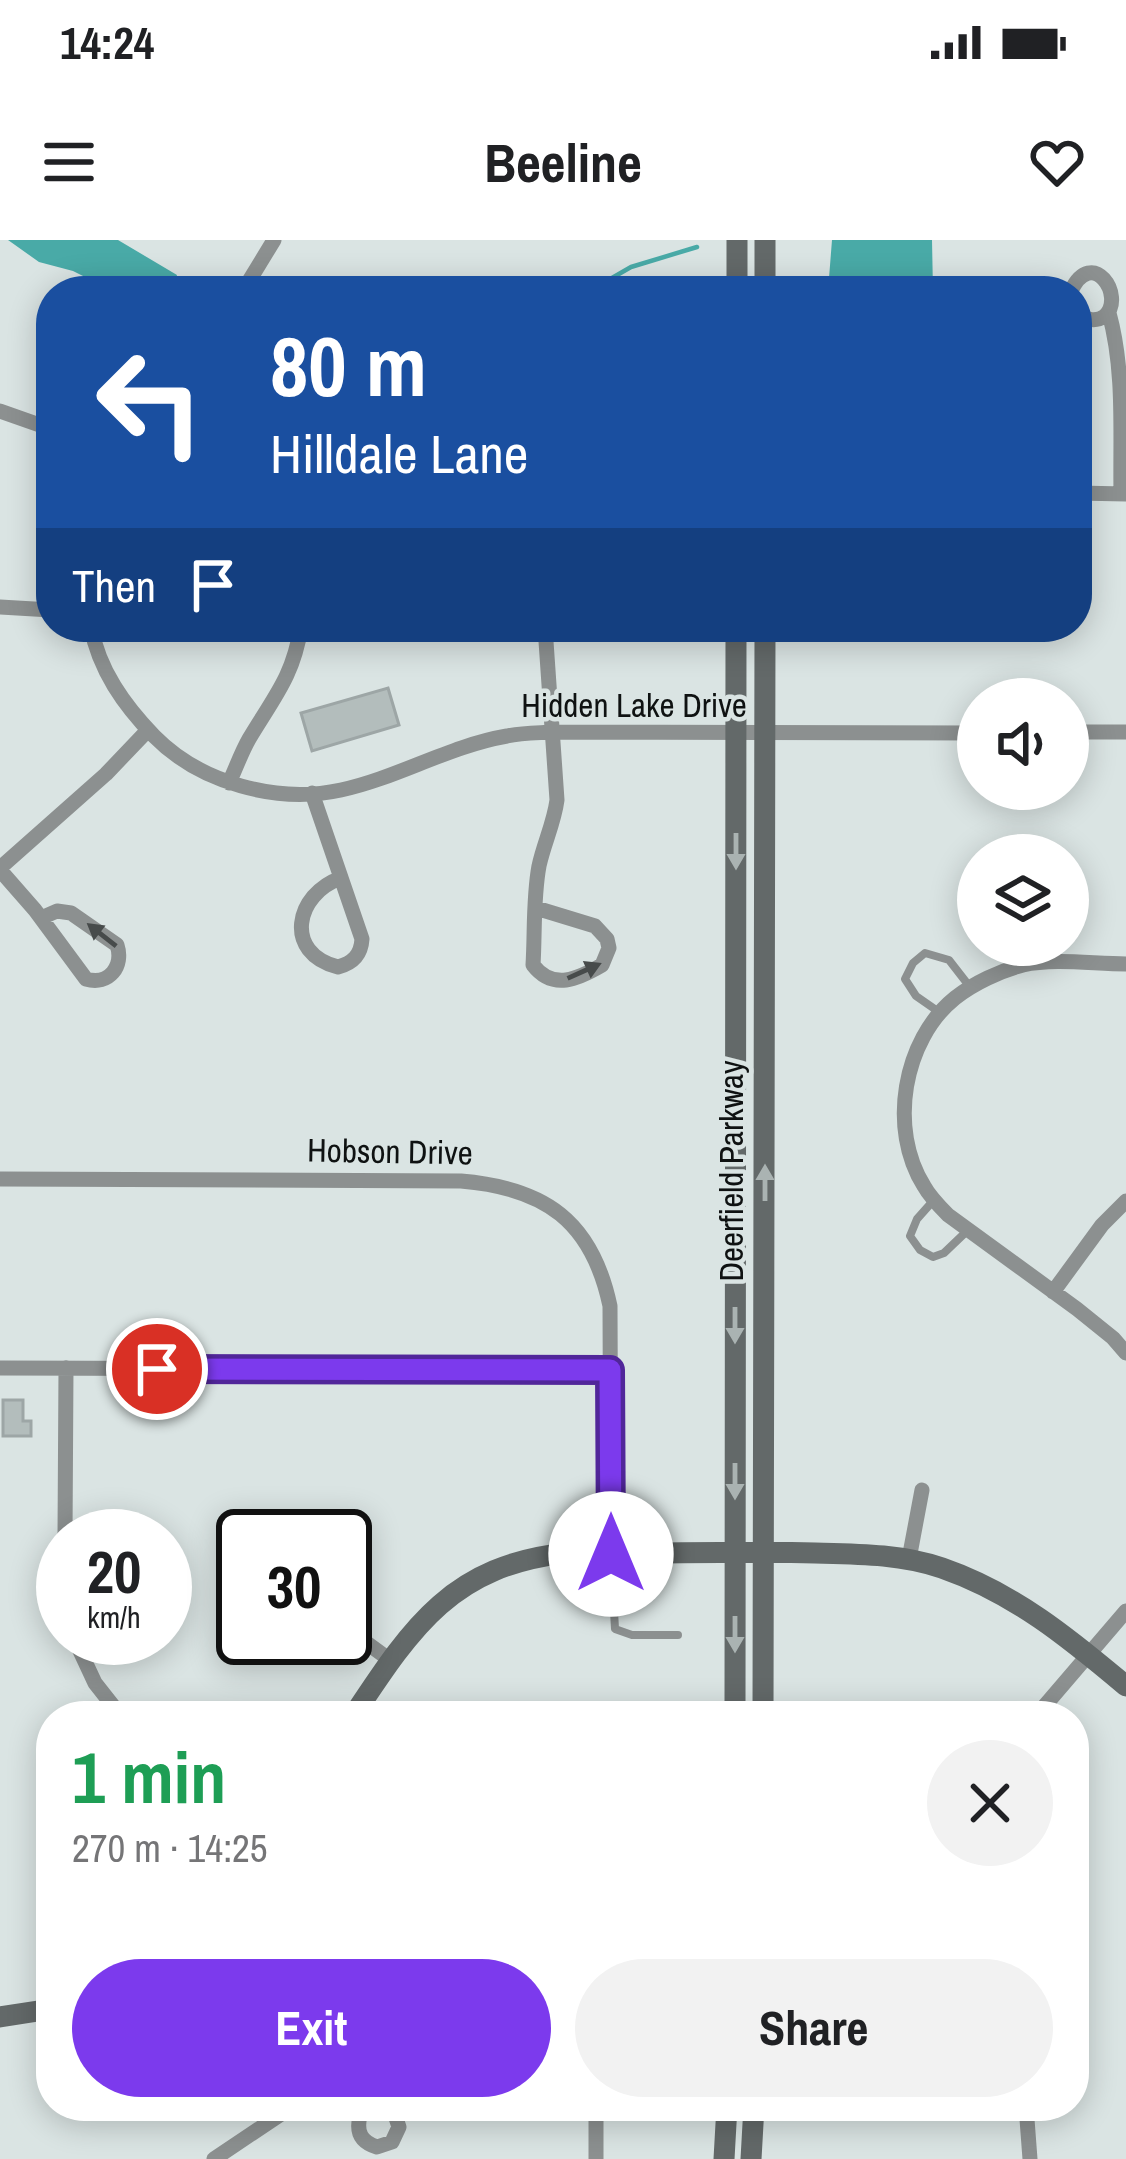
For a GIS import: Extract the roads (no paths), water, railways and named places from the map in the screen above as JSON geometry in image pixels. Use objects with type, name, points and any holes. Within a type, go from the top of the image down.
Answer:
[{"type":"main road","points":[[737,240],[737,276]]},
{"type":"main road","points":[[766,240],[766,276]]},
{"type":"main road","name":"Deerfield Parkway","points":[[735,1701],[736,642]]},
{"type":"main road","name":"Deerfield Parkway","points":[[763,1701],[765,642]]},
{"type":"main road","points":[[363,1701],[419,1623],[439,1604],[508,1564],[567,1553],[763,1552],[909,1559],[944,1569],[1037,1614],[1126,1686]]},
{"type":"main road","points":[[0,2017],[36,2011]]},
{"type":"main road","points":[[724,2159],[726,2121]]},
{"type":"main road","points":[[751,2159],[753,2121]]},
{"type":"street","points":[[252,276],[274,240]]},
{"type":"street","points":[[1082,276],[1104,275],[1116,293],[1109,313],[1092,320]]},
{"type":"street","points":[[1092,493],[1123,493],[1117,342],[1109,313]]},
{"type":"street","points":[[0,411],[36,424]]},
{"type":"street","points":[[0,607],[36,609]]},
{"type":"street","name":"Hidden Lake Drive","points":[[95,642],[116,690],[148,730],[185,761],[230,783],[271,793],[340,790],[479,743],[553,732],[957,733]]},
{"type":"street","points":[[230,783],[246,744],[285,684],[298,642]]},
{"type":"street","points":[[536,908],[595,926],[607,939],[602,964],[564,980],[549,980],[532,965],[536,908],[539,868],[557,800],[546,642]]},
{"type":"street","points":[[41,918],[57,911],[71,913],[117,945],[118,968],[100,981],[86,979],[0,869],[148,730]]},
{"type":"street","points":[[1089,732],[1126,731]]},
{"type":"street","points":[[312,793],[362,939],[354,961],[338,967],[304,944],[300,922],[315,893],[341,878]]},
{"type":"street","points":[[1126,964],[1026,964],[971,988],[953,999],[917,1050],[905,1098],[913,1164],[934,1200],[1113,1338],[1126,1353]]},
{"type":"street","name":"Hobson Drive","points":[[0,1178],[461,1180],[521,1190],[557,1211],[587,1242],[610,1306],[611,1554]]},
{"type":"street","points":[[1053,1292],[1102,1225],[1126,1201]]},
{"type":"street","points":[[0,1367],[610,1370]]},
{"type":"street","points":[[65,1509],[66,1368]]},
{"type":"street","points":[[909,1559],[922,1490]]},
{"type":"street","points":[[1049,1701],[1126,1611]]},
{"type":"street","points":[[372,1647],[390,1660]]},
{"type":"street","points":[[86,1665],[109,1701]]},
{"type":"street","points":[[214,2159],[271,2121]]},
{"type":"street","points":[[359,2121],[363,2140],[377,2147],[392,2142],[397,2121]]},
{"type":"street","points":[[596,2121],[596,2159]]},
{"type":"street","points":[[1027,2121],[1030,2159]]},
{"type":"lane","points":[[942,1014],[916,996],[905,979],[925,952],[949,960],[971,988]]},
{"type":"lane","points":[[934,1200],[917,1219],[910,1236],[920,1250],[933,1256],[944,1253],[968,1230]]},
{"type":"lane","points":[[611,1554],[615,1629],[632,1635],[678,1635]]},
{"type":"water","points":[[8,240],[118,240],[177,275],[83,276],[39,262]]},
{"type":"water","points":[[832,240],[932,240],[933,276],[829,276]]},
{"type":"waterway","points":[[615,276],[697,247]]}]
